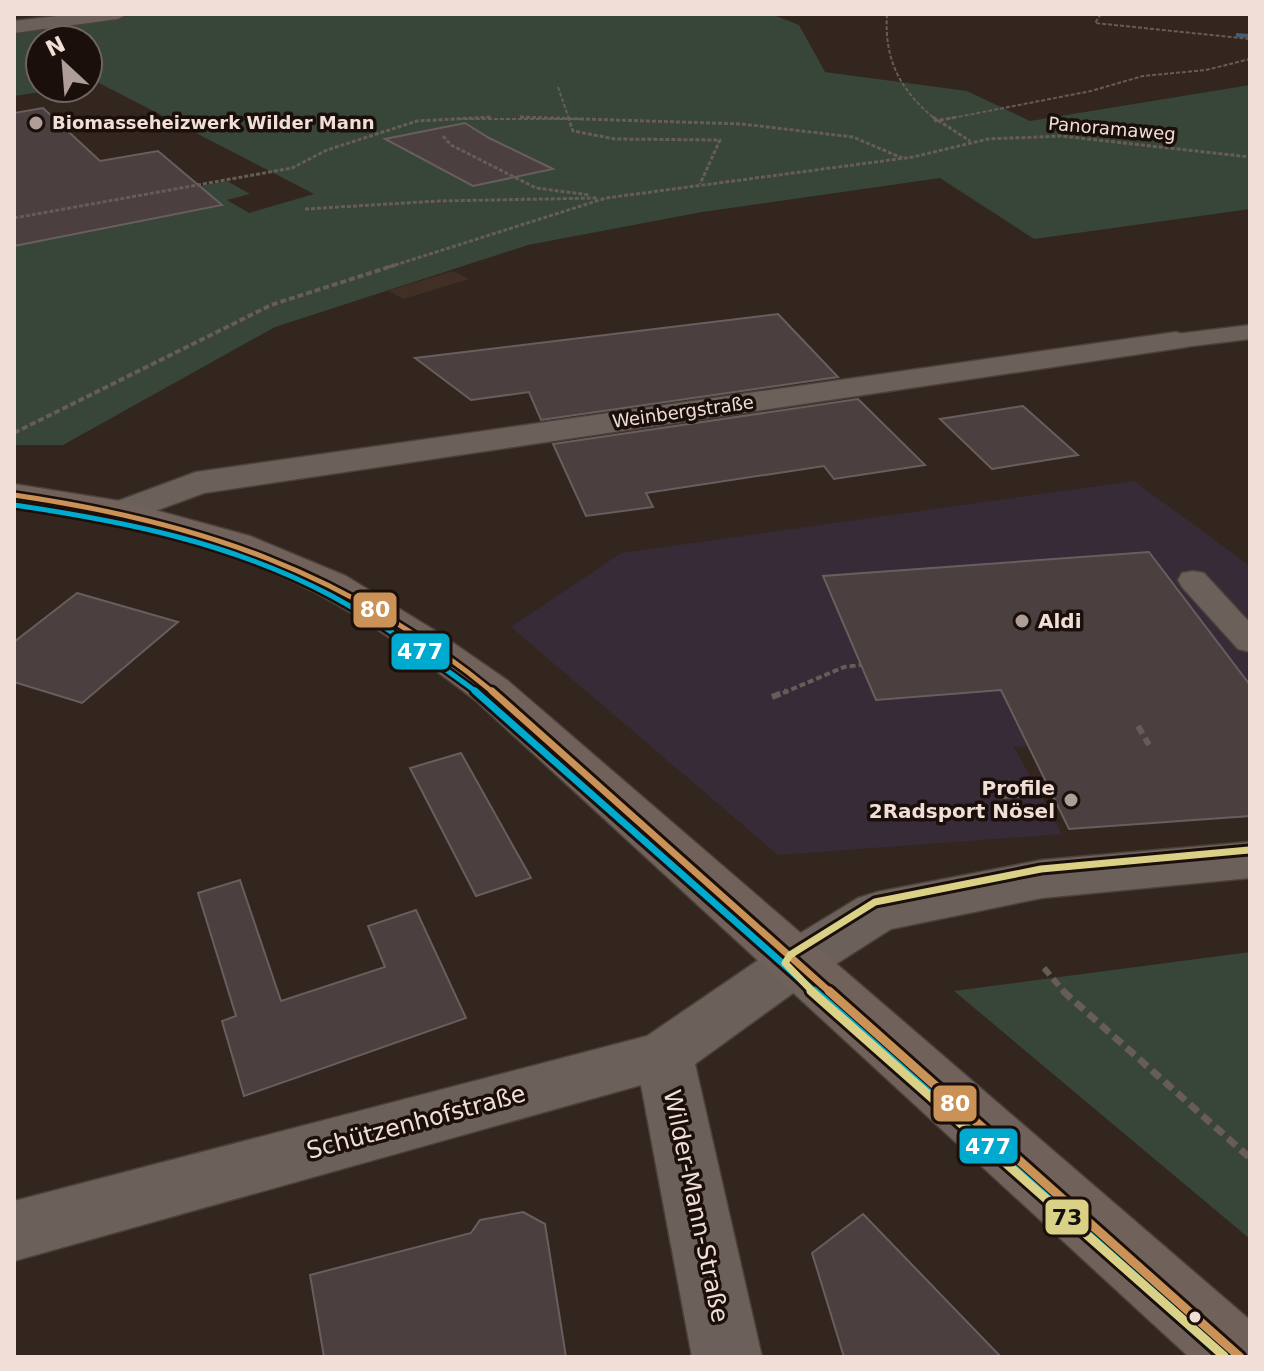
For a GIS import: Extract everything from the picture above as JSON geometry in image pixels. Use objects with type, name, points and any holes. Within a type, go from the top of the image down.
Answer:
[{"type":"main road","points":[[14,495],[120,513],[257,551],[310,574],[406,630],[491,690],[1240,1357]]},
{"type":"street","points":[[14,27],[118,14]]},
{"type":"street","name":"Weinbergstraße","points":[[120,513],[196,483],[1176,341]]},
{"type":"street","name":"Schützenhofstraße","points":[[14,1231],[664,1055],[795,963],[877,912],[1042,879],[1250,860]]},
{"type":"street","name":"Wilder-Mann-Straße","points":[[664,1055],[727,1357]]},
{"type":"lane","name":"Weinbergstraße","points":[[1176,341],[1250,332]]},
{"type":"lane","points":[[1193,580],[1250,642]]},
{"type":"path","points":[[887,14],[885,45],[891,69],[903,91],[934,121],[970,141]]},
{"type":"path","points":[[1101,14],[1095,23],[1250,39]]},
{"type":"path","points":[[934,121],[1091,91],[1143,76],[1206,70],[1250,59]]},
{"type":"path","points":[[558,87],[573,131],[615,139],[720,140],[699,185]]},
{"type":"path","points":[[14,218],[292,168],[327,150],[417,121],[502,116],[758,126],[853,137],[903,159]]},
{"type":"path","points":[[443,136],[451,145],[536,188],[606,198]]},
{"type":"path","name":"Panoramaweg","points":[[606,198],[903,159],[970,141],[1061,136],[1250,157]]},
{"type":"path","points":[[305,209],[439,201],[606,198]]},
{"type":"path","points":[[14,425],[15,433],[271,305],[606,198]]},
{"type":"path","points":[[772,697],[844,667],[861,665]]},
{"type":"path","points":[[1138,726],[1149,745]]},
{"type":"path","points":[[1003,796],[1052,793]]},
{"type":"path","points":[[1044,968],[1050,979],[1250,1158]]},
{"type":"shaded area","points":[[453,271],[469,279],[404,299],[388,291]]},
{"type":"shaded area","points":[[1134,481],[1250,566],[1250,735],[1014,747],[1062,834],[778,855],[511,627],[621,553]]},
{"type":"green space","points":[[144,14],[771,14],[799,25],[825,72],[967,91],[1030,121],[1250,85],[1250,209],[1034,239],[940,178],[702,212],[528,245],[275,327],[63,445],[14,445],[14,246],[221,206],[200,186],[227,181],[250,194],[227,200],[249,213],[314,194],[104,86],[104,24],[68,24]]},
{"type":"green space","points":[[24,30],[24,94],[14,96],[14,31]]},
{"type":"green space","points":[[1250,952],[1250,1239],[954,991]]},
{"type":"building","points":[[43,108],[100,161],[158,151],[222,205],[14,246],[14,113]]},
{"type":"building","points":[[465,123],[553,169],[473,186],[385,139]]},
{"type":"building","points":[[778,314],[838,377],[541,420],[529,392],[471,400],[415,358]]},
{"type":"building","points":[[858,399],[925,465],[834,479],[824,466],[646,493],[653,507],[586,516],[553,444]]},
{"type":"building","points":[[1023,406],[1078,455],[992,469],[940,419]]},
{"type":"building","points":[[1149,552],[1250,685],[1250,816],[1069,829],[1001,690],[876,700],[823,576]]},
{"type":"building","points":[[77,593],[178,622],[82,703],[14,682],[14,642]]},
{"type":"building","points":[[461,753],[531,878],[476,896],[410,768]]},
{"type":"building","points":[[240,880],[281,1001],[385,967],[368,926],[416,910],[466,1018],[244,1096],[222,1021],[236,1016],[198,893]]},
{"type":"building","points":[[523,1212],[545,1224],[566,1357],[324,1357],[310,1275],[471,1233],[480,1220]]},
{"type":"building","points":[[863,1214],[1001,1357],[844,1357],[812,1253]]},
{"type":"waterway","points":[[1239,35],[1250,36]]},
{"type":"transit line","name":"80","points":[[14,495],[137,517],[258,552],[334,586],[433,649],[491,690],[1240,1357]]},
{"type":"transit line","name":"477","points":[[14,505],[135,526],[253,561],[328,594],[427,656],[485,698],[1225,1357]]},
{"type":"transit line","name":"73","points":[[1224,1356],[788,970],[785,963],[790,955],[875,902],[1041,869],[1249,850]]},
{"type":"place","name":"Biomasseheizwerk Wilder Mann","points":[[36,123]]},
{"type":"place","name":"Aldi","points":[[1022,621]]},
{"type":"place","name":"Profile 2Radsport Nösel","points":[[1071,800]]}]
